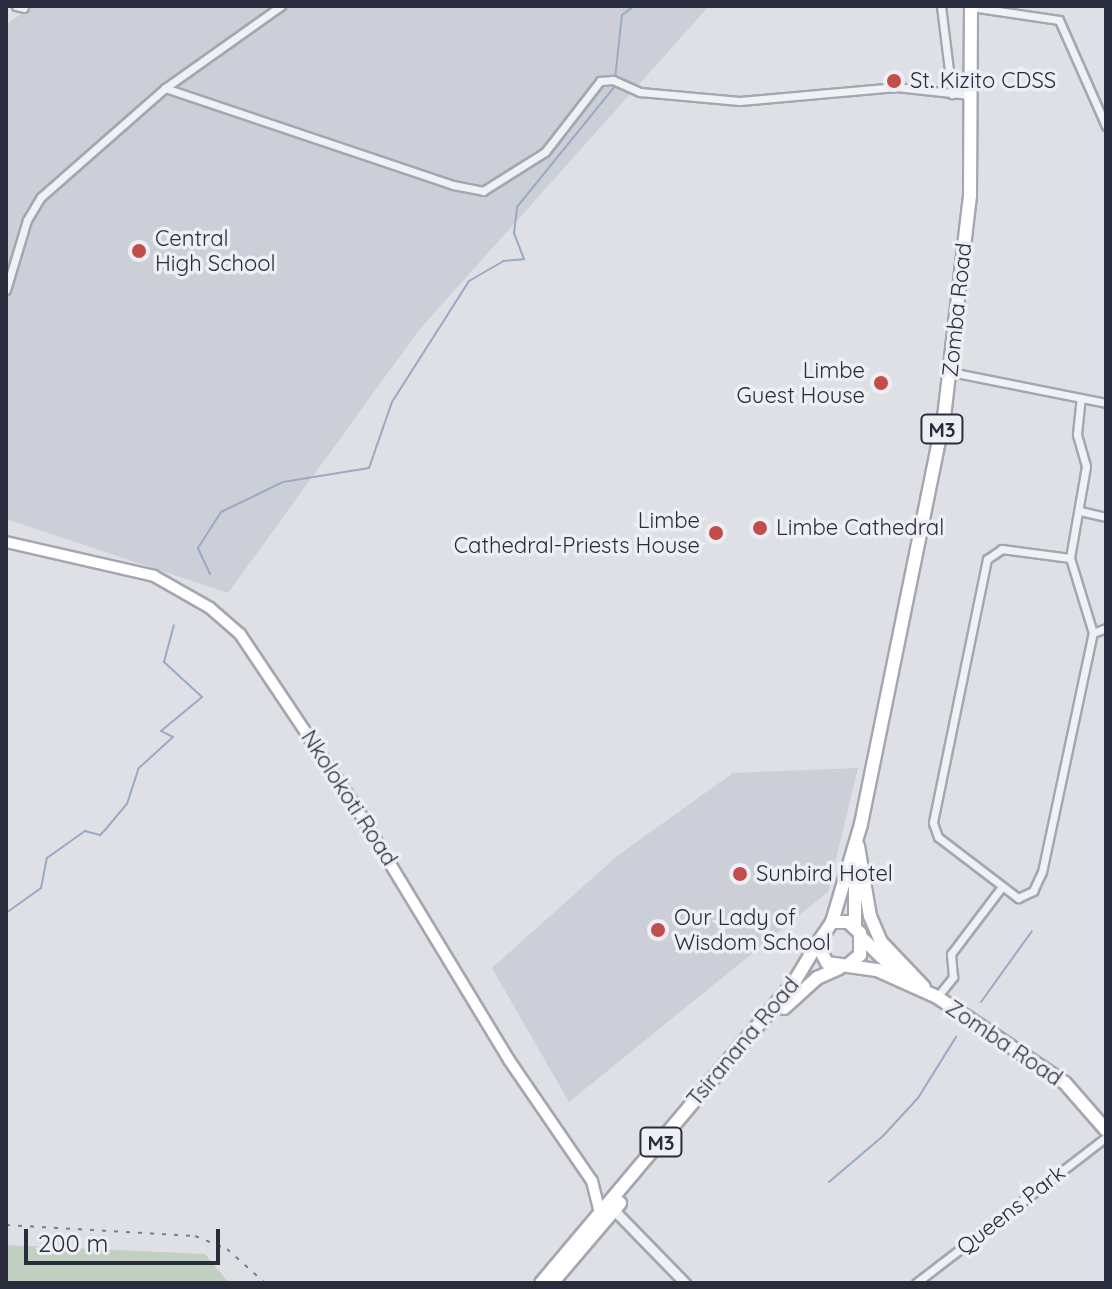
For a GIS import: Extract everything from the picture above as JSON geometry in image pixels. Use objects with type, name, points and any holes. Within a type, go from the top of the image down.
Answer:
[{"type":"highway","name":"Zomba Road","points":[[832,922],[856,841],[951,372],[970,196],[971,7]]},
{"type":"highway","name":"Zomba Road","points":[[856,841],[859,932]]},
{"type":"highway","points":[[856,841],[861,879],[881,942],[934,996]]},
{"type":"highway","points":[[832,922],[859,932],[915,987]]},
{"type":"highway","name":"M3","points":[[817,944],[832,922]]},
{"type":"highway","name":"M3","points":[[845,966],[860,955],[859,932]]},
{"type":"highway","points":[[817,944],[822,959],[877,970],[934,996]]},
{"type":"highway","name":"Tsiranana Road","points":[[541,1283],[793,984],[817,944]]},
{"type":"highway","name":"Tsiranana Road","points":[[552,1283],[786,1004],[817,978],[845,966]]},
{"type":"highway","name":"Zomba Road","points":[[934,996],[1056,1076],[1104,1124]]},
{"type":"main road","name":"Nkolokoti Road","points":[[6,542],[154,576],[210,608],[240,634],[354,804],[509,1060],[592,1181],[600,1214]]},
{"type":"main road","points":[[592,1181],[621,1190]]},
{"type":"street","points":[[6,290],[37,202],[165,88],[281,6]]},
{"type":"street","points":[[941,6],[952,94]]},
{"type":"street","points":[[971,7],[1059,20],[1106,126]]},
{"type":"street","points":[[165,88],[453,185],[483,191],[545,152],[589,89],[617,81],[640,92],[740,101],[896,87],[970,95]]},
{"type":"street","points":[[951,372],[1106,403]]},
{"type":"street","points":[[1070,558],[996,549],[984,571],[933,827],[1001,888],[1023,898],[1042,872],[1093,633],[1070,558],[1086,466],[1077,434],[1081,398]]},
{"type":"street","points":[[1080,511],[1106,517]]},
{"type":"street","points":[[1093,633],[1106,628]]},
{"type":"street","points":[[934,996],[953,977],[951,954],[1001,888]]},
{"type":"street","name":"Queens Park","points":[[916,1283],[1106,1137]]},
{"type":"street","points":[[614,1210],[685,1283]]},
{"type":"shaded area","points":[[32,6],[709,6],[419,330],[228,593],[6,519],[6,25]]},
{"type":"shaded area","name":"Our Lady of Wisdom School","points":[[858,768],[828,892],[569,1102],[492,968],[617,856],[733,773]]},
{"type":"green space","points":[[6,1245],[205,1254],[229,1283],[6,1283]]},
{"type":"waterway","points":[[615,79],[622,15],[634,6]]},
{"type":"waterway","points":[[210,574],[198,548],[221,512],[283,482],[369,468],[392,402],[469,281],[503,261],[524,259],[514,233],[517,207],[615,86]]},
{"type":"waterway","points":[[6,913],[41,888],[47,858],[85,831],[100,835],[105,830],[127,804],[139,768],[173,737],[161,731],[202,697],[164,662],[174,625]]},
{"type":"waterway","points":[[981,1002],[1032,931]]},
{"type":"waterway","points":[[829,1182],[883,1136],[918,1098],[956,1037]]},
{"type":"railway","points":[[6,1225],[195,1236],[227,1249],[265,1283]]},
{"type":"place","name":"St. Kizito CDSS","points":[[894,81]]},
{"type":"place","name":"Central High School","points":[[139,251]]},
{"type":"place","name":"Limbe Guest House","points":[[881,383]]},
{"type":"place","name":"Limbe Cathedral","points":[[760,528]]},
{"type":"place","name":"Limbe Cathedral-Priests House","points":[[716,533]]},
{"type":"place","name":"Sunbird Hotel","points":[[740,874]]},
{"type":"place","name":"Our Lady of Wisdom School","points":[[658,930]]}]
